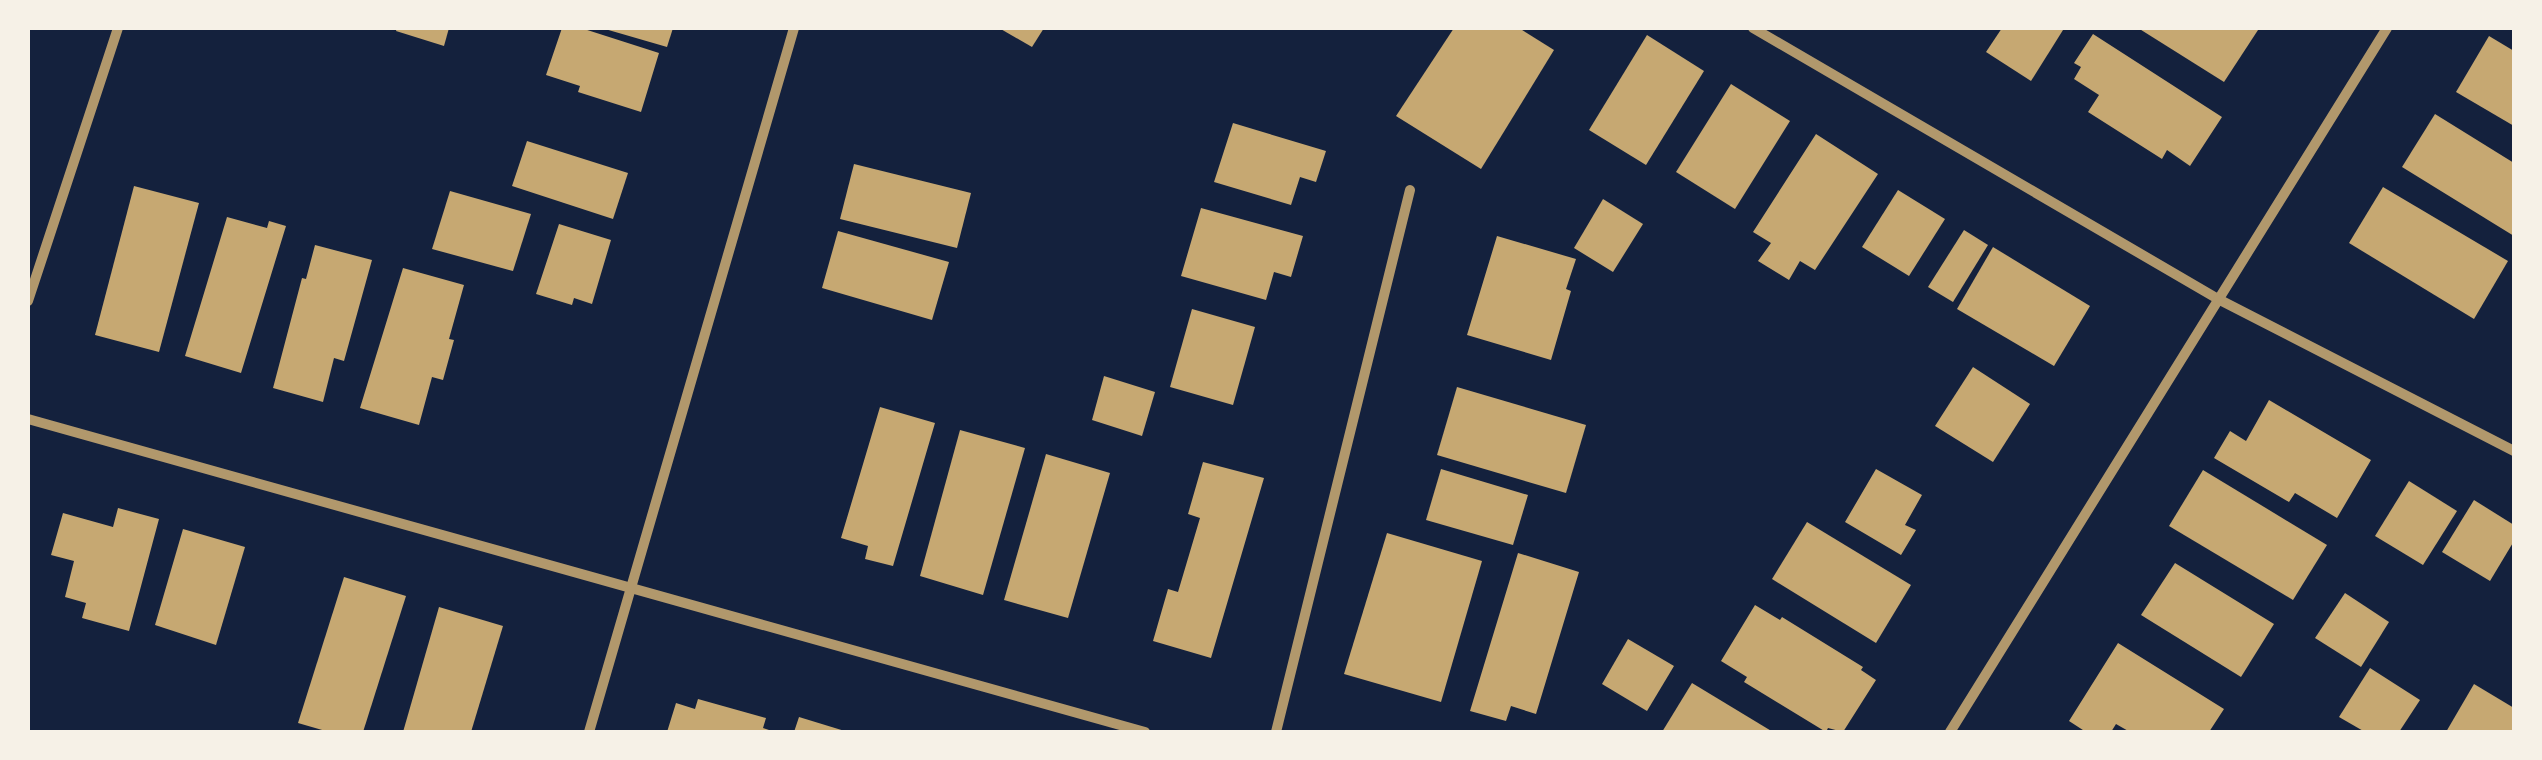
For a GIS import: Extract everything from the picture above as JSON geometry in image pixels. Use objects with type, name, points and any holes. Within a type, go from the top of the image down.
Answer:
[{"type":"street","points":[[28,301],[118,28]]},
{"type":"street","points":[[589,732],[794,28]]},
{"type":"street","points":[[1753,28],[2218,299],[2514,451]]},
{"type":"street","points":[[1950,732],[2387,28]]},
{"type":"street","points":[[1276,732],[1410,190]]},
{"type":"street","points":[[28,420],[1145,732]]},
{"type":"building","points":[[449,28],[444,46],[396,31]]},
{"type":"building","points":[[562,28],[581,28],[659,53],[641,112],[578,92],[580,86],[546,75]]},
{"type":"building","points":[[605,28],[673,28],[667,47]]},
{"type":"building","points":[[999,28],[1044,28],[1032,47]]},
{"type":"building","points":[[1454,28],[1519,28],[1554,50],[1481,169],[1396,116]]},
{"type":"building","points":[[2002,28],[2063,30],[2031,81],[1986,52]]},
{"type":"building","points":[[2138,28],[2253,28],[2258,30],[2224,82]]},
{"type":"building","points":[[2093,34],[2222,117],[2190,166],[2167,150],[2162,159],[2088,112],[2099,95],[2074,79],[2081,67],[2074,63]]},
{"type":"building","points":[[1647,35],[1704,71],[1646,165],[1589,130]]},
{"type":"building","points":[[2489,36],[2514,51],[2514,126],[2456,92]]},
{"type":"building","points":[[1731,84],[1790,121],[1735,209],[1676,172]]},
{"type":"building","points":[[2435,114],[2514,163],[2514,236],[2402,167]]},
{"type":"building","points":[[1233,123],[1326,151],[1316,182],[1300,177],[1291,205],[1214,182]]},
{"type":"building","points":[[1816,134],[1878,174],[1815,270],[1800,261],[1789,280],[1758,261],[1771,243],[1753,232]]},
{"type":"building","points":[[527,141],[628,173],[613,219],[512,186]]},
{"type":"building","points":[[854,164],[971,193],[957,248],[840,219]]},
{"type":"building","points":[[134,186],[199,203],[159,352],[95,335]]},
{"type":"building","points":[[2383,187],[2508,261],[2474,319],[2349,243]]},
{"type":"building","points":[[1898,190],[1945,219],[1909,276],[1862,247]]},
{"type":"building","points":[[450,191],[531,214],[513,271],[432,249]]},
{"type":"building","points":[[1603,199],[1643,224],[1613,272],[1574,248]]},
{"type":"building","points":[[1201,208],[1303,236],[1291,277],[1274,272],[1266,300],[1181,276]]},
{"type":"building","points":[[227,217],[267,228],[269,221],[286,226],[241,373],[185,356]]},
{"type":"building","points":[[559,224],[611,240],[592,304],[574,298],[572,305],[536,294]]},
{"type":"building","points":[[1964,230],[1988,245],[1953,302],[1928,287]]},
{"type":"building","points":[[838,231],[949,262],[932,320],[822,288]]},
{"type":"building","points":[[1497,236],[1576,259],[1551,360],[1467,335]]},
{"type":"building","points":[[315,245],[372,260],[344,361],[334,358],[323,402],[273,388],[302,278],[306,279]]},
{"type":"building","points":[[1993,247],[2090,306],[2054,366],[1957,309]]},
{"type":"building","points":[[403,268],[464,285],[443,380],[432,377],[419,425],[360,408]]},
{"type":"building","points":[[1192,309],[1255,327],[1233,405],[1170,387]]},
{"type":"building","points":[[1973,367],[2030,404],[1993,462],[1935,426]]},
{"type":"building","points":[[1104,376],[1155,392],[1142,436],[1092,420]]},
{"type":"building","points":[[1457,387],[1586,425],[1566,493],[1437,455]]},
{"type":"building","points":[[2269,400],[2371,460],[2337,518],[2295,493],[2289,502],[2214,458],[2230,431],[2246,441]]},
{"type":"building","points":[[880,407],[935,423],[893,566],[865,559],[868,546],[841,538]]},
{"type":"building","points":[[960,430],[1025,448],[983,595],[920,576]]},
{"type":"building","points":[[1046,454],[1110,473],[1068,618],[1004,600]]},
{"type":"building","points":[[1203,462],[1264,478],[1211,658],[1153,641],[1168,589],[1178,592],[1200,518],[1188,514]]},
{"type":"building","points":[[1441,469],[1528,495],[1513,545],[1426,520]]},
{"type":"building","points":[[1876,469],[1922,495],[1905,525],[1916,530],[1901,555],[1845,522]]},
{"type":"building","points":[[2203,470],[2327,545],[2293,600],[2169,526]]},
{"type":"building","points":[[2409,481],[2457,511],[2423,565],[2375,536]]},
{"type":"building","points":[[2474,500],[2514,525],[2514,541],[2490,581],[2442,552]]},
{"type":"building","points":[[118,508],[159,519],[129,631],[82,618],[86,603],[65,597],[74,561],[51,555],[63,513],[113,527]]},
{"type":"building","points":[[1807,522],[1911,585],[1876,643],[1772,579]]},
{"type":"building","points":[[183,529],[245,547],[216,645],[155,625]]},
{"type":"building","points":[[1387,533],[1482,561],[1441,702],[1344,674]]},
{"type":"building","points":[[1518,553],[1579,572],[1536,714],[1511,706],[1506,721],[1470,711]]},
{"type":"building","points":[[2175,563],[2274,624],[2241,677],[2141,615]]},
{"type":"building","points":[[344,577],[406,596],[363,732],[329,732],[298,723]]},
{"type":"building","points":[[2345,593],[2389,622],[2361,667],[2315,638]]},
{"type":"building","points":[[1755,605],[1780,620],[1782,617],[1863,667],[1861,670],[1876,680],[1843,732],[1828,728],[1826,732],[1744,682],[1747,677],[1721,661]]},
{"type":"building","points":[[439,607],[503,626],[471,732],[403,732]]},
{"type":"building","points":[[1628,639],[1674,666],[1647,711],[1602,684]]},
{"type":"building","points":[[2118,643],[2224,709],[2209,732],[2130,732],[2116,724],[2111,732],[2086,732],[2069,721]]},
{"type":"building","points":[[2370,668],[2420,700],[2399,732],[2365,732],[2339,717]]},
{"type":"building","points":[[1692,683],[1773,732],[1662,732]]},
{"type":"building","points":[[2474,684],[2514,708],[2514,732],[2446,732]]},
{"type":"building","points":[[698,699],[766,718],[763,728],[775,732],[667,732],[676,703],[695,709]]},
{"type":"building","points":[[799,717],[848,732],[794,732]]}]
